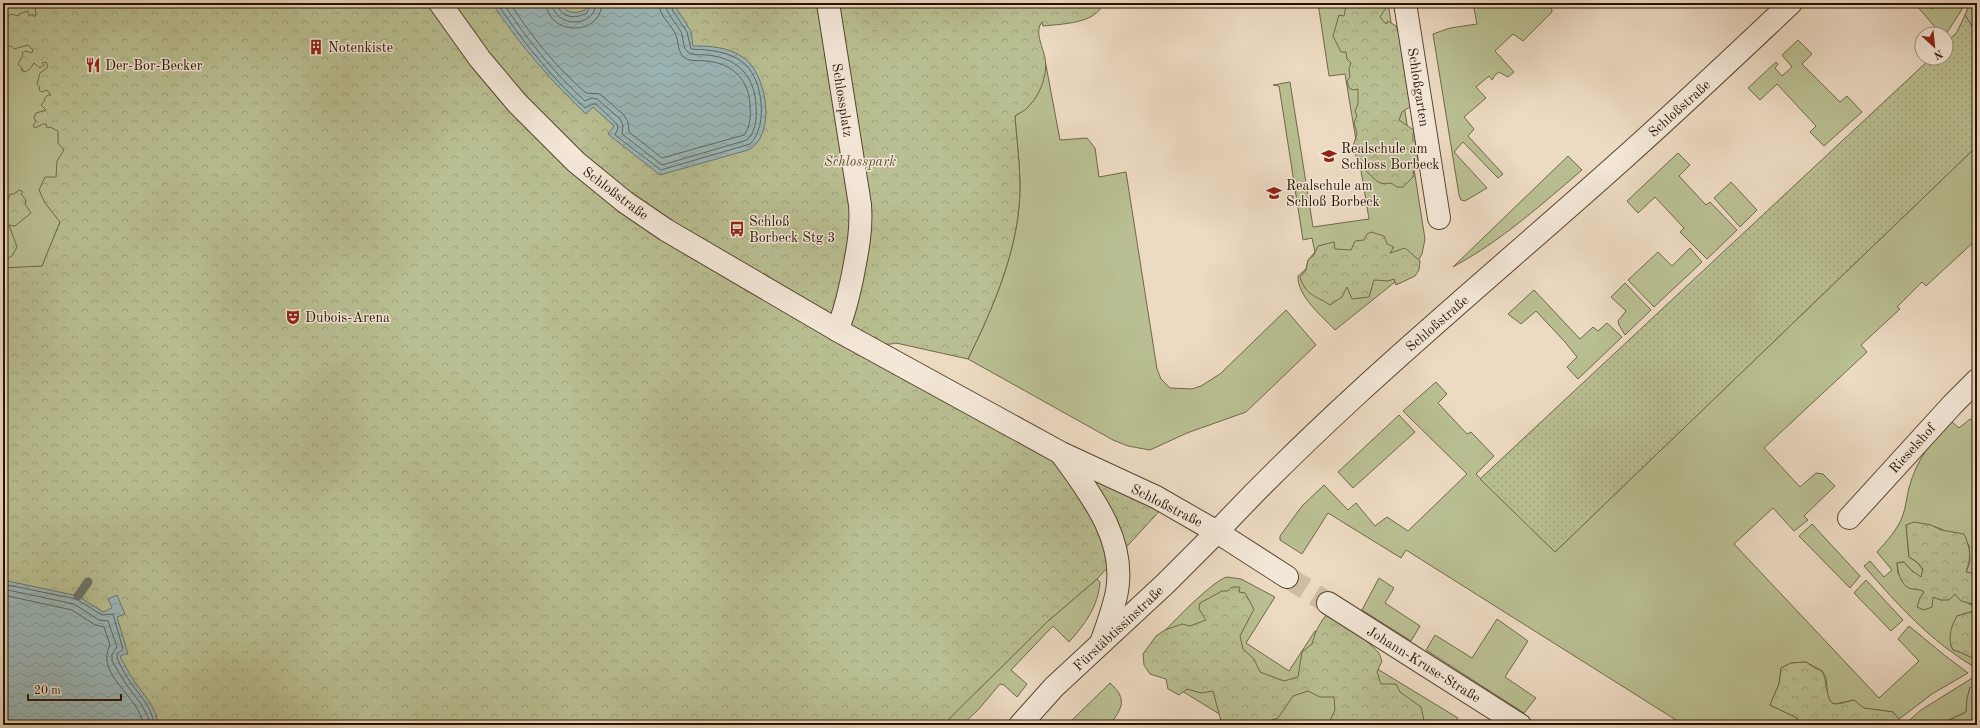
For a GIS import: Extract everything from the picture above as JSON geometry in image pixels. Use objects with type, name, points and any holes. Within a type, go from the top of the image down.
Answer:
[{"type":"street","name":"Schloßstraße","points":[[440,3],[480,59],[517,103],[565,152],[609,190],[666,230],[837,330],[1061,454],[1156,497],[1216,532],[1265,480],[1369,382],[1631,152],[1791,3]]},
{"type":"street","name":"Schlossplatz","points":[[828,3],[860,204],[860,237],[855,268],[844,315],[837,330]]},
{"type":"street","name":"Schloßgarten","points":[[1405,3],[1440,218]]},
{"type":"street","name":"Rieselshof","points":[[1849,518],[1953,404],[1977,380]]},
{"type":"street","name":"Schloßstraße","points":[[1061,454],[1087,488],[1101,512],[1111,535],[1115,552],[1117,590],[1101,643]]},
{"type":"street","points":[[1216,532],[1287,577]]},
{"type":"street","name":"Fürstäbtissinstraße","points":[[1020,725],[1054,688],[1166,583],[1216,532]]},
{"type":"street","name":"Johann-Kruse-Straße","points":[[1328,603],[1520,725]]},
{"type":"green space","points":[[3,3],[111,3],[76,182],[42,267],[3,268]]},
{"type":"green space","name":"Schlosspark","points":[[41,3],[1103,3],[1099,10],[1086,19],[1077,22],[1043,26],[1042,22],[1040,26],[1039,35],[1046,64],[1044,78],[1036,97],[1025,110],[1015,116],[1020,173],[1020,196],[1012,246],[1007,266],[993,304],[968,359],[896,343],[885,344],[876,338],[837,330],[1165,505],[1097,579],[1048,621],[943,725],[3,725],[3,268],[42,266],[60,222],[45,203],[39,190],[45,177],[56,177],[57,161],[64,150],[58,143],[58,131],[50,127],[47,128],[46,124],[35,128],[33,125],[36,122],[34,118],[36,113],[46,110],[41,105],[45,100],[44,99],[48,95],[51,95],[47,90],[42,92],[39,90],[40,87],[37,84],[40,73],[48,67],[46,62],[42,63],[44,65],[40,68],[34,63],[27,71],[23,72],[23,69],[21,70],[22,68],[18,64],[23,55],[22,53],[25,51],[32,53],[33,50],[28,45],[14,49],[11,46],[4,46],[3,16],[8,17],[11,14],[19,16],[19,14],[28,11],[29,16],[33,14],[33,16],[36,16],[35,7],[41,6]]},
{"type":"green space","points":[[1318,3],[1388,3],[1425,239],[1422,254],[1415,266],[1335,330],[1311,305],[1299,283],[1298,276],[1306,269],[1308,260],[1315,252],[1312,238],[1303,240],[1279,86],[1273,85],[1290,82],[1313,227],[1369,219],[1345,74],[1329,76]]},
{"type":"green space","points":[[1351,3],[1389,3],[1380,17],[1386,24],[1388,21],[1396,26],[1400,35],[1409,76],[1406,82],[1414,95],[1413,105],[1402,112],[1399,120],[1415,131],[1413,133],[1413,140],[1418,144],[1418,160],[1412,162],[1414,176],[1403,187],[1397,187],[1391,183],[1384,184],[1378,182],[1357,160],[1353,146],[1357,134],[1354,122],[1357,116],[1355,111],[1358,104],[1358,89],[1353,90],[1349,88],[1347,81],[1350,77],[1349,68],[1351,63],[1347,59],[1346,52],[1341,52],[1333,36],[1339,15],[1344,16],[1346,6]]},
{"type":"green space","points":[[1473,3],[1551,3],[1552,12],[1523,41],[1513,34],[1495,51],[1514,72],[1508,77],[1499,72],[1492,80],[1489,76],[1476,87],[1486,98],[1464,117],[1474,129],[1468,136],[1503,174],[1498,178],[1463,142],[1454,152],[1487,188],[1465,201],[1461,200],[1459,195],[1433,34],[1450,28],[1477,24]]},
{"type":"green space","points":[[1920,3],[1926,3],[1932,9],[1938,3],[1964,3],[1961,11],[1951,26],[1934,26],[1917,6]]},
{"type":"green space","points":[[1970,3],[1977,3],[1977,34],[1965,15]]},
{"type":"green space","points":[[1965,15],[1977,34],[1977,146],[1555,552],[1480,479],[1922,66],[1954,66],[1954,35]]},
{"type":"green space","points":[[1798,40],[1812,54],[1802,64],[1840,102],[1847,96],[1862,112],[1824,146],[1810,132],[1816,126],[1777,84],[1760,100],[1748,88],[1776,62],[1778,64],[1775,68],[1782,76],[1792,67],[1782,55]]},
{"type":"green space","points":[[1045,60],[1060,140],[1087,138],[1095,148],[1099,177],[1126,172],[1157,369],[1161,379],[1170,388],[1192,389],[1201,386],[1220,374],[1286,310],[1316,345],[1246,412],[1187,433],[1150,450],[1128,446],[1113,440],[968,359],[993,304],[1007,266],[1016,227],[1020,184],[1015,116],[1030,105],[1035,99],[1041,86]]},
{"type":"green space","points":[[1977,146],[1977,239],[1926,286],[1922,282],[1897,307],[1900,309],[1861,345],[1867,352],[1764,448],[1800,487],[1816,473],[1823,474],[1835,486],[1804,516],[1808,520],[1794,531],[1773,508],[1734,544],[1879,698],[1919,661],[1898,639],[1909,626],[1968,673],[1932,694],[1902,717],[1898,719],[1893,712],[1863,708],[1854,700],[1835,704],[1831,703],[1828,699],[1826,677],[1822,671],[1806,662],[1791,663],[1781,668],[1779,684],[1770,705],[1797,718],[1800,725],[1684,725],[1406,550],[1401,558],[1328,513],[1302,554],[1280,540],[1280,536],[1302,506],[1324,485],[1348,510],[1356,503],[1375,526],[1387,517],[1408,531],[1467,474],[1403,411],[1436,382],[1447,394],[1438,403],[1467,434],[1471,432],[1494,456],[1476,474],[1555,552]]},
{"type":"green space","points":[[1678,153],[1690,165],[1679,176],[1706,205],[1710,202],[1737,230],[1707,259],[1680,232],[1684,228],[1655,197],[1638,213],[1627,201]]},
{"type":"green space","points":[[1568,156],[1582,170],[1504,234],[1471,257],[1453,267]]},
{"type":"green space","points":[[1731,182],[1757,210],[1740,227],[1714,198]]},
{"type":"green space","points":[[19,190],[23,192],[21,194],[26,200],[25,204],[31,213],[15,226],[9,225],[17,247],[12,256],[3,260],[3,201],[7,202],[10,194],[14,194]]},
{"type":"green space","points":[[1371,232],[1384,236],[1387,244],[1394,247],[1390,253],[1405,248],[1420,261],[1419,270],[1415,276],[1396,285],[1394,279],[1388,281],[1374,280],[1369,297],[1352,299],[1347,287],[1342,297],[1330,305],[1308,292],[1300,277],[1306,270],[1308,260],[1314,255],[1318,246],[1334,242],[1335,249],[1351,250],[1355,241],[1364,240],[1367,234]]},
{"type":"green space","points":[[1690,248],[1702,262],[1654,307],[1628,280],[1658,252],[1672,266]]},
{"type":"green space","points":[[1625,283],[1651,310],[1625,335],[1618,321],[1626,311],[1611,297]]},
{"type":"green space","points":[[1534,290],[1580,339],[1593,327],[1598,331],[1607,323],[1622,337],[1578,379],[1567,367],[1577,357],[1536,311],[1521,324],[1508,314]]},
{"type":"green space","points":[[1399,415],[1415,432],[1353,488],[1338,472]]},
{"type":"green space","points":[[1970,419],[1977,424],[1977,574],[1966,573],[1970,561],[1969,545],[1955,536],[1931,525],[1914,523],[1906,525],[1909,557],[1917,562],[1923,570],[1921,578],[1904,562],[1897,563],[1898,574],[1924,592],[1920,598],[1933,597],[1941,600],[1955,594],[1969,604],[1977,605],[1974,611],[1957,616],[1952,629],[1951,637],[1951,646],[1953,650],[1977,659],[1976,668],[1944,647],[1930,635],[1903,609],[1864,566],[1870,561],[1884,577],[1892,570],[1877,552],[1892,535],[1901,520],[1912,478],[1920,460],[1937,436],[1952,422],[1959,428]]},
{"type":"green space","points":[[1914,522],[1931,525],[1941,530],[1964,534],[1970,553],[1966,572],[1977,574],[1977,605],[1961,601],[1955,594],[1949,600],[1941,600],[1933,597],[1932,607],[1924,610],[1917,607],[1924,592],[1905,586],[1899,575],[1897,563],[1904,562],[1911,570],[1921,577],[1923,569],[1917,562],[1909,557],[1906,525]]},
{"type":"green space","points":[[1812,524],[1860,576],[1850,588],[1799,536]]},
{"type":"green space","points":[[1227,577],[1241,579],[1275,597],[1246,643],[1289,671],[1315,631],[1458,718],[1454,725],[1429,725],[1424,722],[1422,725],[1237,725],[1182,691],[1143,654],[1196,599],[1219,581]]},
{"type":"green space","points":[[1379,578],[1394,588],[1385,603],[1420,626],[1411,641],[1362,610]]},
{"type":"green space","points":[[1097,579],[1100,582],[1094,607],[1080,629],[1069,642],[1053,626],[1011,670],[1027,684],[1017,697],[1004,685],[1000,684],[978,710],[965,722],[968,725],[943,725],[965,700],[970,698],[1048,621]]},
{"type":"green space","points":[[1866,580],[1903,620],[1891,631],[1854,593]]},
{"type":"green space","points":[[1232,587],[1240,587],[1239,592],[1245,593],[1254,609],[1240,636],[1243,649],[1254,659],[1260,672],[1284,681],[1298,677],[1302,652],[1312,644],[1315,633],[1320,624],[1333,608],[1379,653],[1382,661],[1377,672],[1381,684],[1396,684],[1400,692],[1421,707],[1425,725],[1328,725],[1335,710],[1334,697],[1320,697],[1308,691],[1293,696],[1278,718],[1256,725],[1222,725],[1213,691],[1201,693],[1187,689],[1179,695],[1168,689],[1166,679],[1150,674],[1144,665],[1143,654],[1156,636],[1165,630],[1182,624],[1190,626],[1206,620],[1199,609],[1200,603],[1222,591],[1228,591]]},
{"type":"green space","points":[[1977,606],[1977,659],[1953,650],[1950,637],[1953,624],[1957,616],[1974,611]]},
{"type":"green space","points":[[1497,619],[1528,641],[1505,677],[1536,698],[1524,713],[1426,650],[1435,635],[1472,658]]},
{"type":"green space","points":[[1806,662],[1822,671],[1828,696],[1832,703],[1837,704],[1854,700],[1864,708],[1893,712],[1904,725],[1800,725],[1797,718],[1770,705],[1779,684],[1781,668],[1791,663]]},
{"type":"green space","points":[[1974,677],[1977,678],[1977,687],[1970,688],[1966,712],[1945,722],[1943,725],[1934,725],[1930,722],[1919,725],[1904,725],[1921,710]]},
{"type":"green space","points":[[1110,683],[1119,694],[1121,704],[1118,714],[1110,725],[1067,725]]},
{"type":"green space","points":[[1970,687],[1977,687],[1977,725],[1943,725],[1945,722],[1966,712]]},
{"type":"water","points":[[492,3],[561,3],[568,11],[577,12],[585,10],[588,3],[673,3],[691,31],[693,46],[713,47],[732,51],[744,58],[752,66],[763,90],[766,105],[766,119],[763,132],[757,143],[748,150],[660,175],[608,134],[614,126],[593,107],[586,114],[560,88],[524,47]]},
{"type":"water","points":[[3,580],[78,596],[103,612],[112,608],[108,599],[117,595],[125,614],[117,617],[128,654],[124,654],[120,657],[152,706],[158,725],[3,725]]},
{"type":"waterway","points":[[78,596],[88,582]]},
{"type":"tunnel","points":[[1287,577],[1328,603]]},
{"type":"place","name":"Notenkiste","points":[[316,47]]},
{"type":"place","name":"Der-Bor-Becker","points":[[93,65]]},
{"type":"place","name":"Realschule am Schloss Borbeck","points":[[1329,156]]},
{"type":"place","name":"Realschule am Schloß Borbeck","points":[[1274,193]]},
{"type":"place","name":"Schloß Borbeck Stg 3","points":[[737,229]]},
{"type":"place","name":"Dubois-Arena","points":[[293,317]]}]
